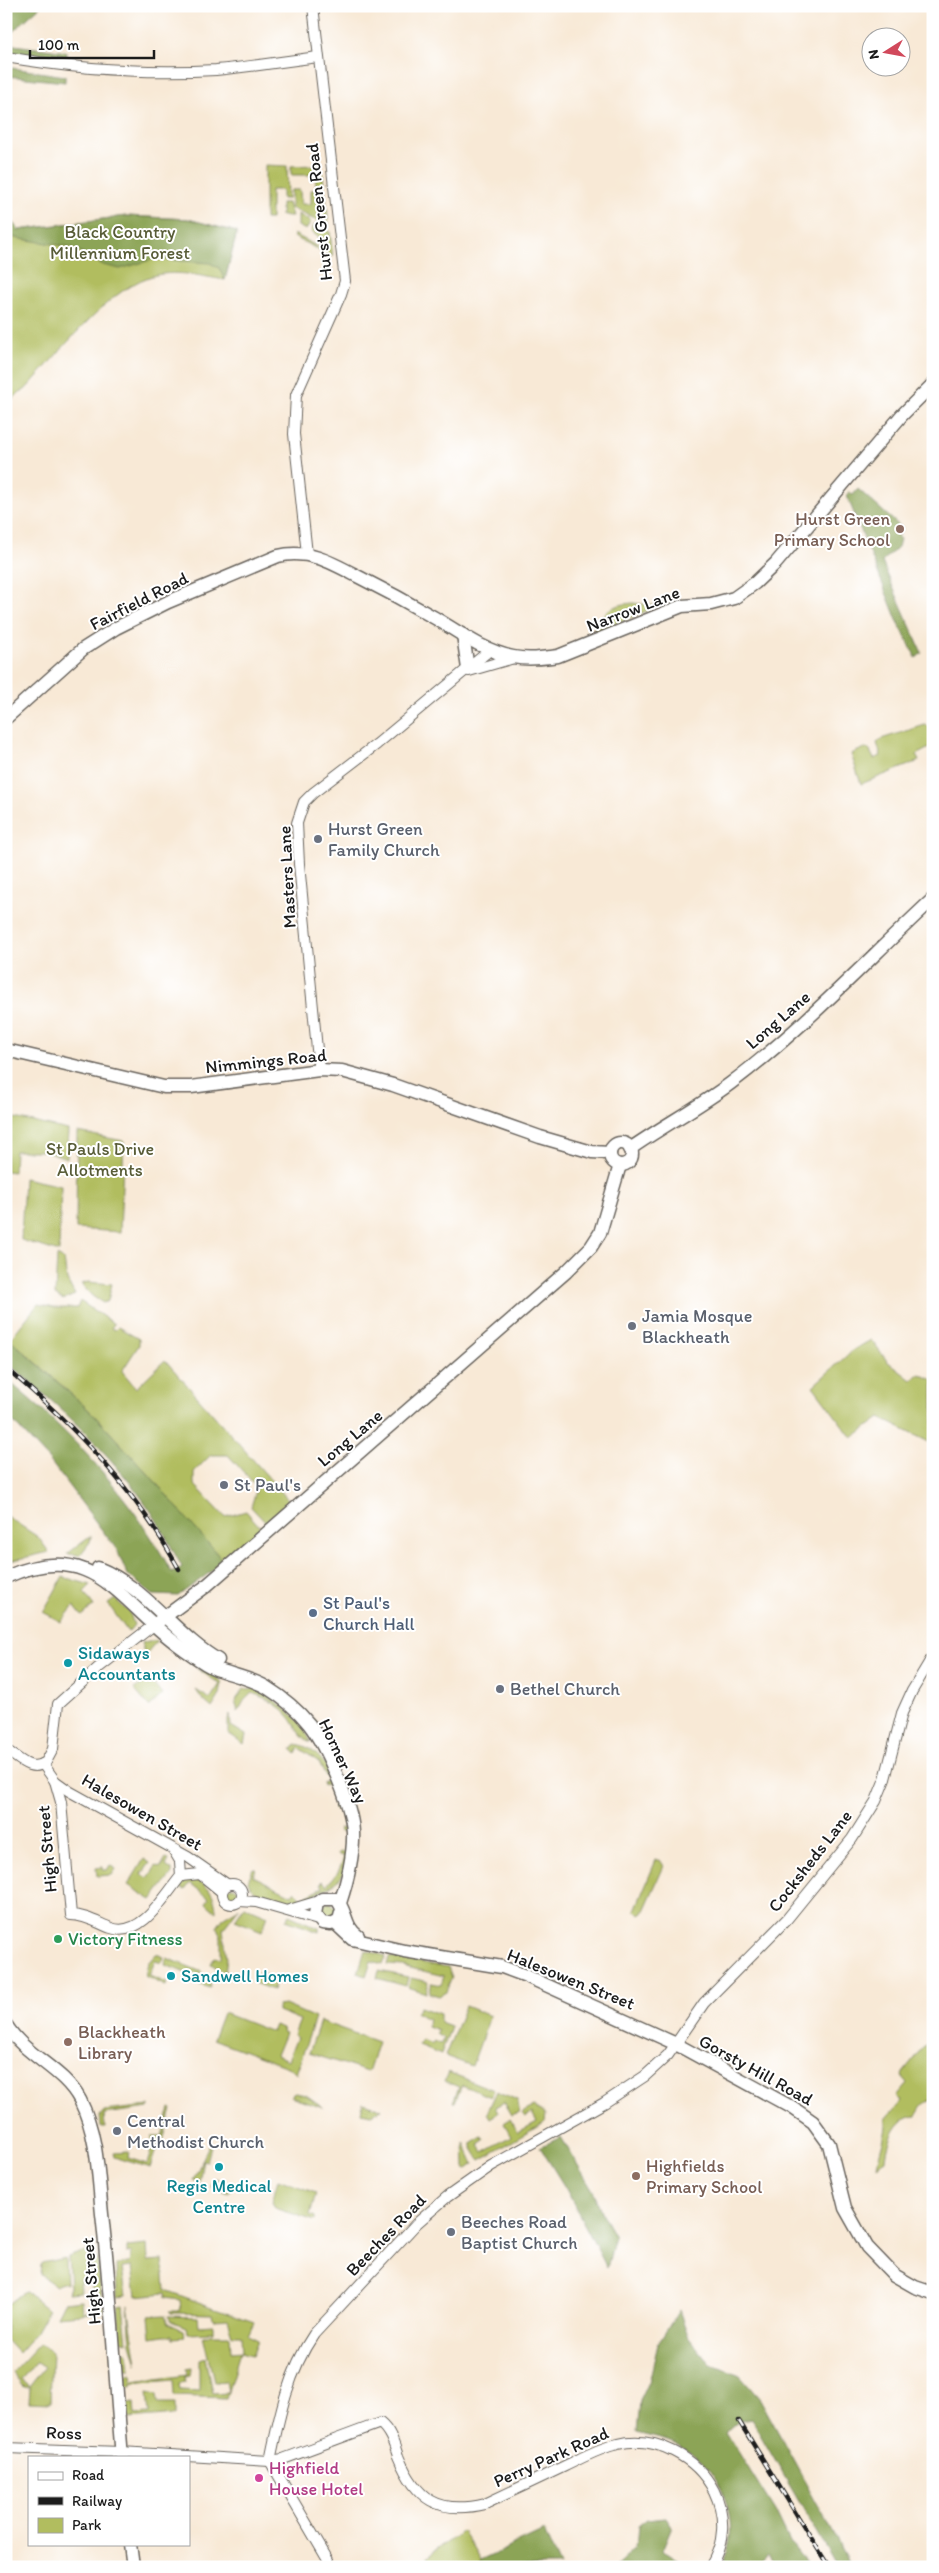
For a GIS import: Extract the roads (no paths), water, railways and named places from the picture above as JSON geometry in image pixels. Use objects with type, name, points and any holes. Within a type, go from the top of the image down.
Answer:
[{"type":"main road","name":"Narrow Lane","points":[[307,554],[330,562],[367,581],[490,650],[514,658],[538,659],[558,656],[682,606],[711,604],[734,598],[756,583],[776,563],[902,416],[933,384]]},
{"type":"main road","name":"Fairfield Road","points":[[6,718],[83,649],[116,628],[168,602],[278,556],[307,554]]},
{"type":"main road","points":[[463,635],[465,671]]},
{"type":"main road","name":"Long Lane","points":[[630,1149],[704,1103],[766,1055],[841,988],[933,899]]},
{"type":"main road","name":"Nimmings Road","points":[[6,1050],[164,1087],[190,1087],[319,1070],[342,1071],[363,1076],[540,1137],[592,1152],[610,1153]]},
{"type":"main road","points":[[619,1144],[625,1144],[632,1154],[630,1161],[620,1165],[613,1161],[610,1153],[612,1148],[619,1144]]},
{"type":"main road","name":"Long Lane","points":[[160,1620],[205,1587],[566,1272],[591,1247],[600,1233],[620,1165]]},
{"type":"main road","points":[[6,1572],[46,1561],[67,1560],[87,1564],[122,1580],[160,1620]]},
{"type":"main road","points":[[6,1577],[30,1568],[49,1566],[85,1570],[105,1579],[160,1620]]},
{"type":"main road","name":"Horner Way","points":[[160,1620],[174,1642],[216,1669],[234,1673],[266,1687],[288,1702],[310,1725],[347,1802],[353,1833],[348,1873],[333,1903]]},
{"type":"main road","points":[[333,1903],[341,1917],[335,1923],[326,1924],[318,1920],[316,1908],[333,1903]]},
{"type":"main road","points":[[333,1903],[351,1932],[364,1940]]},
{"type":"main road","name":"Halesowen Street","points":[[335,1923],[352,1939],[364,1940],[404,1951],[496,1966],[526,1976],[674,2043]]},
{"type":"main road","points":[[6,2025],[25,2049],[62,2076],[80,2100],[84,2111]]},
{"type":"main road","points":[[6,2040],[28,2062],[51,2076],[65,2088],[84,2111]]},
{"type":"main road","name":"Gorsty Hill Road","points":[[674,2043],[786,2104],[813,2122],[829,2144],[845,2208],[867,2247],[894,2275],[915,2287],[933,2293]]},
{"type":"main road","name":"High Street","points":[[84,2111],[92,2132],[98,2164],[122,2454]]},
{"type":"main road","points":[[130,2546],[133,2567]]},
{"type":"street","name":"Hurst Green Road","points":[[307,554],[294,434],[296,395],[345,281],[344,259],[312,6]]},
{"type":"street","points":[[6,58],[87,69],[149,72],[217,70],[318,57]]},
{"type":"street","name":"Masters Lane","points":[[319,1070],[299,864],[297,824],[302,808],[313,793],[377,744],[490,650]]},
{"type":"street","points":[[465,671],[514,658]]},
{"type":"street","name":"Long Lane","points":[[44,1764],[53,1749],[58,1704],[98,1668],[160,1620]]},
{"type":"street","name":"Cocksheds Lane","points":[[674,2043],[704,2003],[787,1919],[856,1831],[876,1801],[885,1779],[902,1713],[933,1656]]},
{"type":"street","points":[[6,1750],[22,1763],[37,1766],[44,1764]]},
{"type":"street","name":"Halesowen Street","points":[[44,1764],[55,1781],[174,1851],[188,1857],[225,1888]]},
{"type":"street","name":"High Street","points":[[55,1781],[61,1802],[71,1915],[79,1915],[114,1929],[135,1926],[146,1918],[181,1876]]},
{"type":"street","points":[[174,1851],[180,1861],[181,1876],[200,1874],[225,1888],[237,1885],[262,1903]]},
{"type":"street","points":[[225,1888],[226,1902],[234,1904],[240,1901],[262,1903],[318,1920]]},
{"type":"street","points":[[240,1901],[242,1890]]},
{"type":"street","points":[[285,1910],[333,1903]]},
{"type":"street","name":"Beeches Road","points":[[270,2461],[290,2379],[301,2353],[314,2334],[417,2222],[491,2166],[604,2103],[645,2076],[668,2055],[674,2043]]},
{"type":"street","name":"Ross","points":[[190,2457],[270,2461],[283,2459],[374,2423],[380,2423]]},
{"type":"street","name":"Perry Park Road","points":[[380,2423],[387,2428],[406,2476],[416,2488],[440,2506],[451,2508],[465,2509],[485,2504],[590,2454],[618,2444],[645,2443],[667,2448],[683,2457],[702,2472],[718,2500],[722,2514],[722,2539],[717,2556],[710,2567]]},
{"type":"street","name":"Ross","points":[[6,2448],[164,2456]]},
{"type":"street","points":[[270,2461],[332,2567]]},
{"type":"railway","points":[[6,1368],[56,1413],[102,1460],[143,1512],[179,1569]]},
{"type":"railway","points":[[739,2421],[829,2567]]},
{"type":"place","name":"Hurst Green Primary School","points":[[900,529]]},
{"type":"place","name":"Hurst Green Family Church","points":[[318,839]]},
{"type":"place","name":"Jamia Mosque Blackheath","points":[[632,1326]]},
{"type":"place","name":"St Paul's","points":[[224,1485]]},
{"type":"place","name":"St Paul's Church Hall","points":[[313,1613]]},
{"type":"place","name":"Sidaways Accountants","points":[[68,1663]]},
{"type":"place","name":"Bethel Church","points":[[500,1689]]},
{"type":"place","name":"Victory Fitness","points":[[58,1939]]},
{"type":"place","name":"Sandwell Homes","points":[[171,1976]]},
{"type":"place","name":"Blackheath Library","points":[[68,2042]]},
{"type":"place","name":"Central Methodist Church","points":[[117,2131]]},
{"type":"place","name":"Regis Medical Centre","points":[[219,2167]]},
{"type":"place","name":"Highfields Primary School","points":[[636,2176]]},
{"type":"place","name":"Beeches Road Baptist Church","points":[[451,2232]]},
{"type":"place","name":"Highfield House Hotel","points":[[259,2478]]},
{"type":"park label","name":"Black Country Millennium Forest","points":[[120,242]]},
{"type":"park label","name":"St Pauls Drive Allotments","points":[[100,1159]]}]
